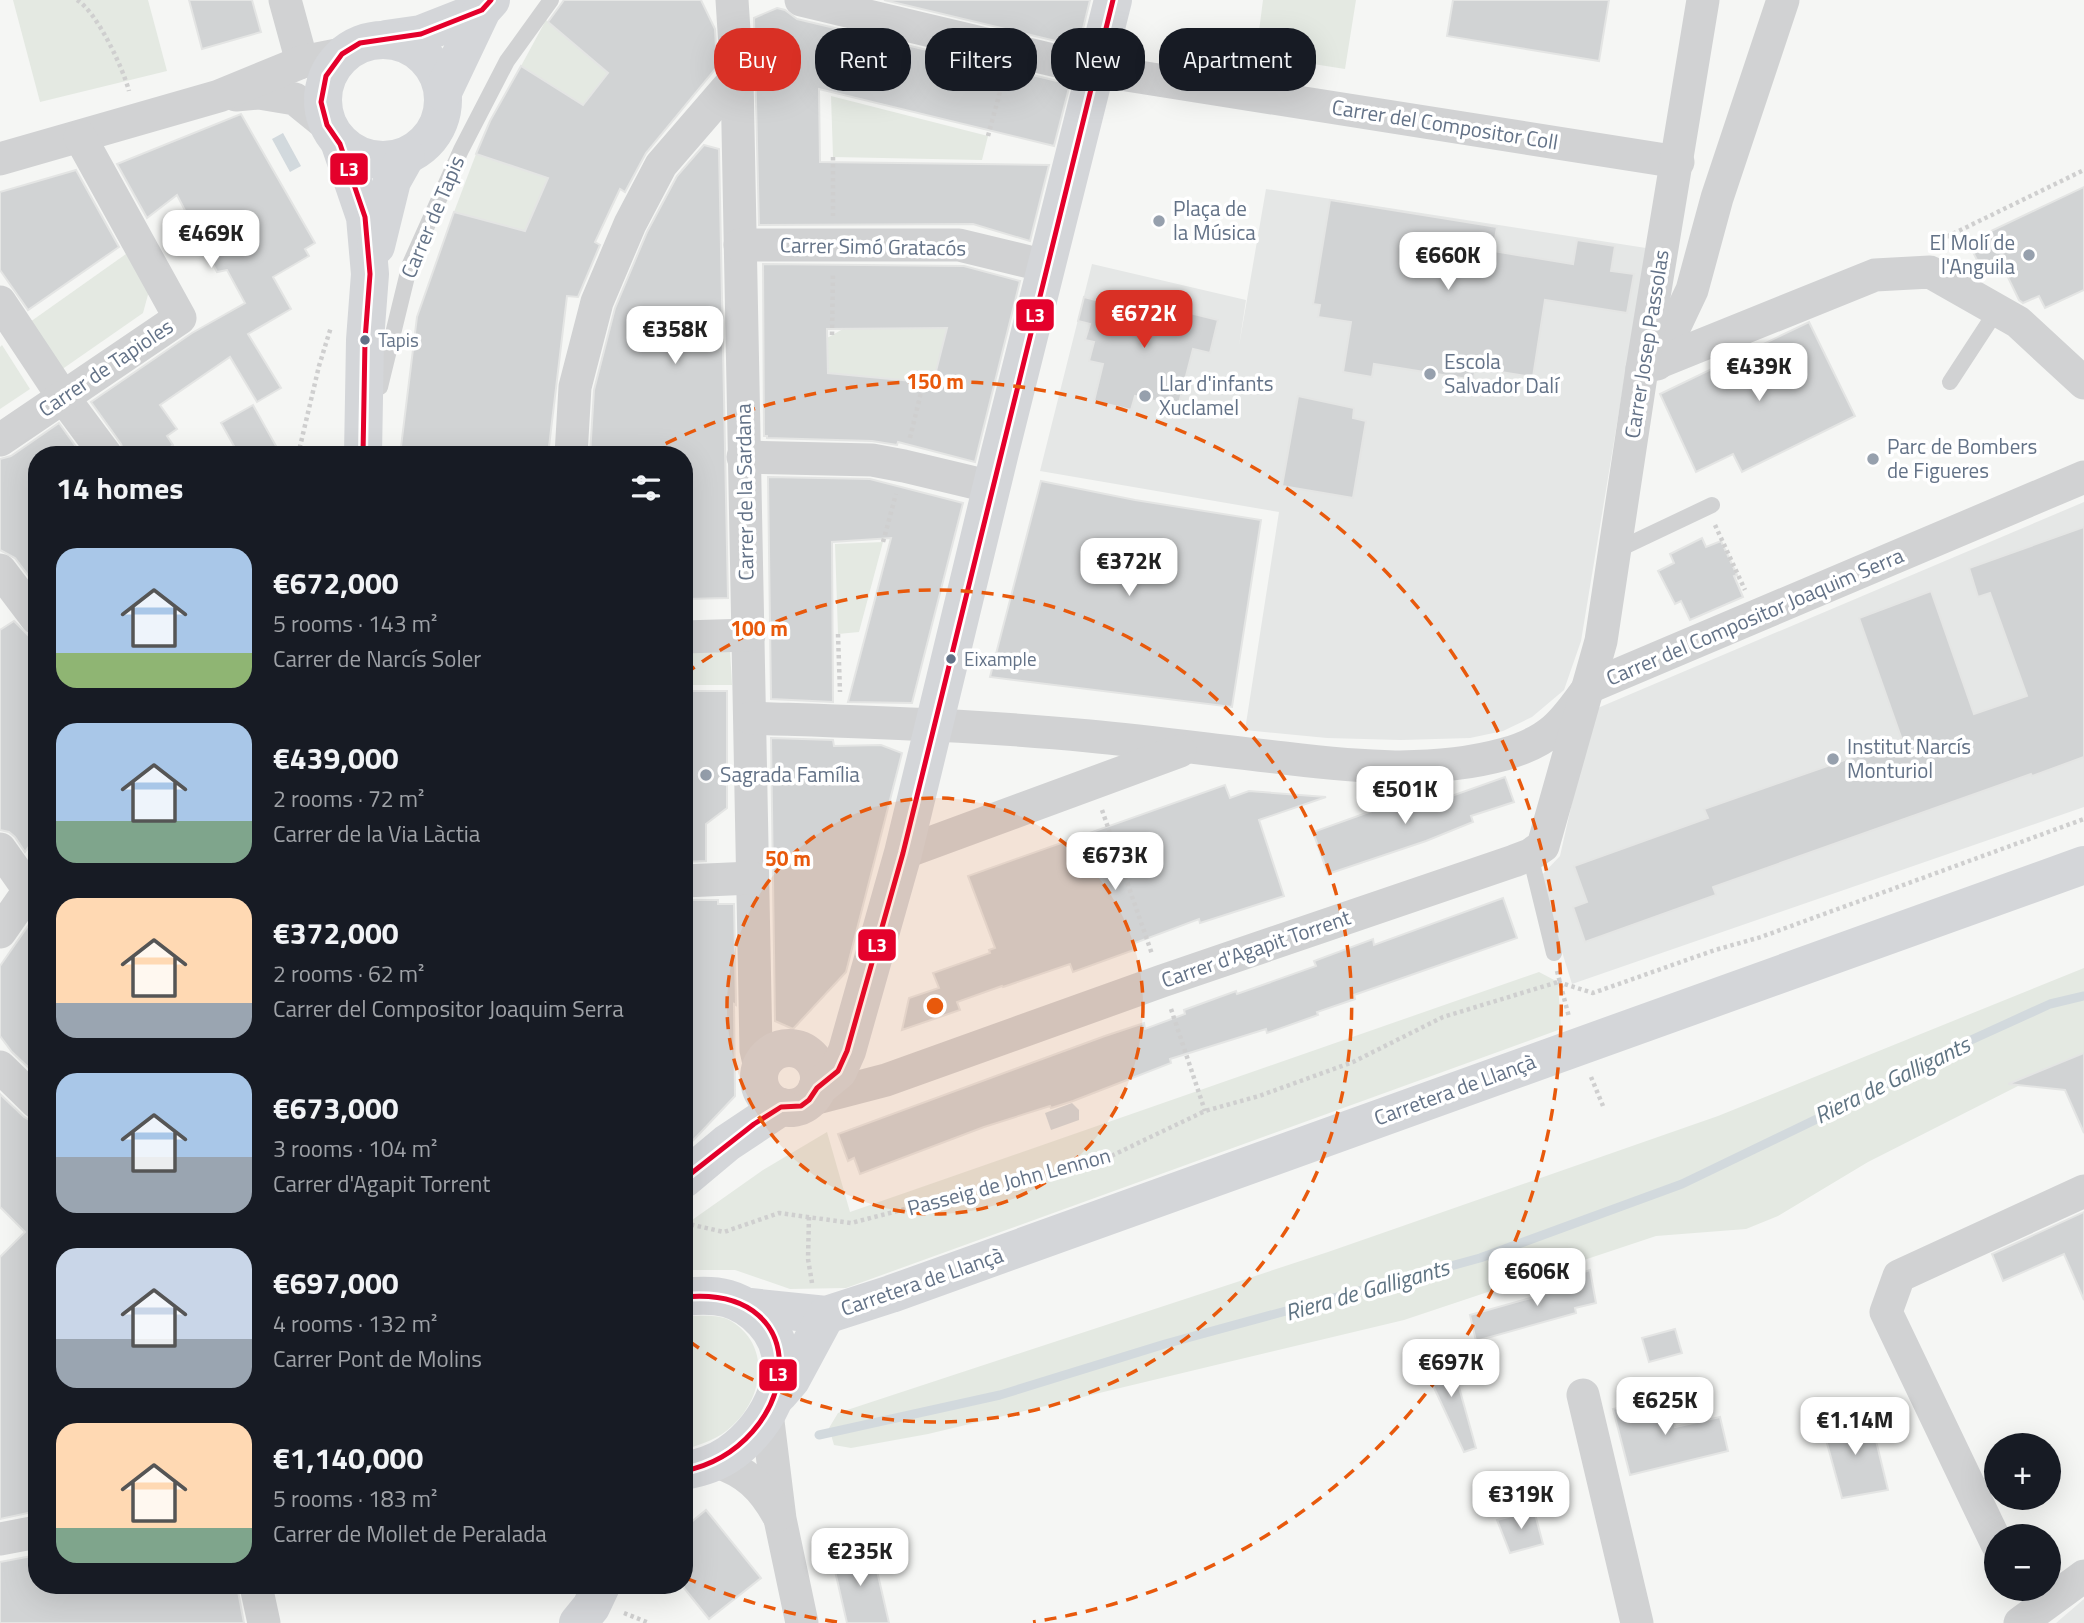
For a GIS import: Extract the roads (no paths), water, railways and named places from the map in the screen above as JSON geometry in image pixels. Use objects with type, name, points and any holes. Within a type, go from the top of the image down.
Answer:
[{"type":"street","points":[[285,0],[302,62]]},
{"type":"street","name":"Carrer de la Sardana","points":[[732,0],[734,28]]},
{"type":"street","name":"Carrer del Compositor Coll","points":[[801,0],[1051,59]]},
{"type":"street","points":[[1106,28],[1113,0]]},
{"type":"street","name":"Carrer Josep Passolas","points":[[1589,687],[1601,640],[1650,367],[1703,0]]},
{"type":"street","points":[[1650,367],[1692,290],[1717,198],[1783,0]]},
{"type":"street","points":[[219,96],[259,93],[295,99],[361,157],[386,161],[406,156],[428,141],[440,121],[443,92],[487,5]]},
{"type":"street","points":[[0,159],[219,96],[302,62],[342,54],[360,43],[421,34],[487,5]]},
{"type":"street","points":[[386,39],[403,42],[422,53],[436,69],[443,92]]},
{"type":"street","points":[[334,134],[321,102],[326,76],[342,54]]},
{"type":"street","name":"Carrer del Compositor Coll","points":[[1145,78],[1678,162]]},
{"type":"street","points":[[571,446],[575,387],[597,302],[630,224],[662,165],[725,91]]},
{"type":"street","name":"Carrer de la Sardana","points":[[737,91],[756,1050],[760,1068]]},
{"type":"street","points":[[693,1171],[727,1143],[802,1098],[838,1071],[847,1051],[903,853],[1090,91]]},
{"type":"street","points":[[690,130],[724,132],[738,144]]},
{"type":"street","name":"Carrer de Tapis","points":[[334,134],[365,217],[370,274]]},
{"type":"street","name":"Carrer de Tapioles","points":[[0,440],[180,318],[80,137]]},
{"type":"street","name":"Carrer de Tapis","points":[[364,446],[365,340],[370,274],[392,181],[406,156]]},
{"type":"street","name":"Carrer Simó Gratacós","points":[[740,245],[959,245],[1046,267]]},
{"type":"street","points":[[1650,367],[1875,275],[1930,272],[2018,322],[2084,383]]},
{"type":"street","points":[[0,302],[99,446]]},
{"type":"street","points":[[743,457],[872,460],[992,487]]},
{"type":"street","name":"Carrer del Compositor Joaquim Serra","points":[[751,718],[934,724],[1091,736],[1367,768],[1445,766],[1505,754],[1532,744],[1553,733],[1566,720],[1589,687],[2084,477]]},
{"type":"street","points":[[0,570],[28,607]]},
{"type":"street","points":[[693,637],[748,635]]},
{"type":"street","points":[[1601,640],[1633,669]]},
{"type":"street","points":[[1530,855],[1543,846],[1589,687]]},
{"type":"street","points":[[1532,744],[1550,757],[1561,782]]},
{"type":"street","name":"Carrer del Compositor Joaquim Serra","points":[[903,853],[1188,748]]},
{"type":"street","points":[[0,849],[28,879]]},
{"type":"street","name":"Carrer d'Agapit Torrent","points":[[802,1098],[886,1080],[1162,981],[1530,855]]},
{"type":"street","name":"Carretera de Llançà","points":[[693,1297],[718,1296],[750,1307],[826,1315],[2084,865]]},
{"type":"street","points":[[693,881],[752,878]]},
{"type":"street","points":[[0,932],[28,891]]},
{"type":"street","points":[[802,1051],[855,1004],[863,991]]},
{"type":"street","points":[[786,1048],[802,1051],[817,1067],[818,1074],[802,1098],[767,1099],[762,1092],[758,1076],[770,1054],[786,1048]]},
{"type":"street","points":[[0,1067],[28,1094]]},
{"type":"street","points":[[1987,1524],[1886,1312],[1899,1276],[2084,1191]]},
{"type":"street","points":[[750,1307],[771,1332],[782,1355],[771,1406],[780,1519],[802,1623]]},
{"type":"street","name":"Carretera de Llançà","points":[[700,1466],[743,1443],[791,1380],[826,1315]]},
{"type":"street","points":[[1583,1395],[1637,1623]]},
{"type":"street","points":[[700,1466],[730,1466],[751,1478],[768,1498],[780,1519]]},
{"type":"street","points":[[0,1539],[28,1534]]},
{"type":"street","points":[[2023,1609],[2084,1576]]},
{"type":"street","points":[[258,1594],[264,1623]]},
{"type":"street","points":[[578,1623],[591,1607],[609,1598]]},
{"type":"lane","name":"Carrer de Tapis","points":[[366,446],[410,264],[461,150],[507,61],[551,0]]},
{"type":"lane","points":[[1950,382],[1997,310]]},
{"type":"lane","points":[[1615,551],[1709,507]]},
{"type":"lane","points":[[1530,855],[1554,953]]},
{"type":"waterway","name":"Riera de Galligants","points":[[819,1435],[1000,1395],[1165,1344],[1480,1258],[1682,1184],[1850,1103],[1971,1040],[2050,1004],[2084,996]]},
{"type":"place","name":"Plaça de la Música","points":[[1159,221]]},
{"type":"place","name":"El Molí de l'Anguila","points":[[2029,255]]},
{"type":"place","name":"Tapis","points":[[365,340]]},
{"type":"place","name":"Escola Salvador Dalí","points":[[1430,374]]},
{"type":"place","name":"Llar d'infants Xuclamel","points":[[1145,396]]},
{"type":"place","name":"Parc de Bombers de Figueres","points":[[1873,459]]},
{"type":"place","name":"Eixample","points":[[951,659]]},
{"type":"place","name":"Institut Narcís Monturiol","points":[[1833,759]]},
{"type":"place","name":"Sagrada Família","points":[[706,775]]}]
